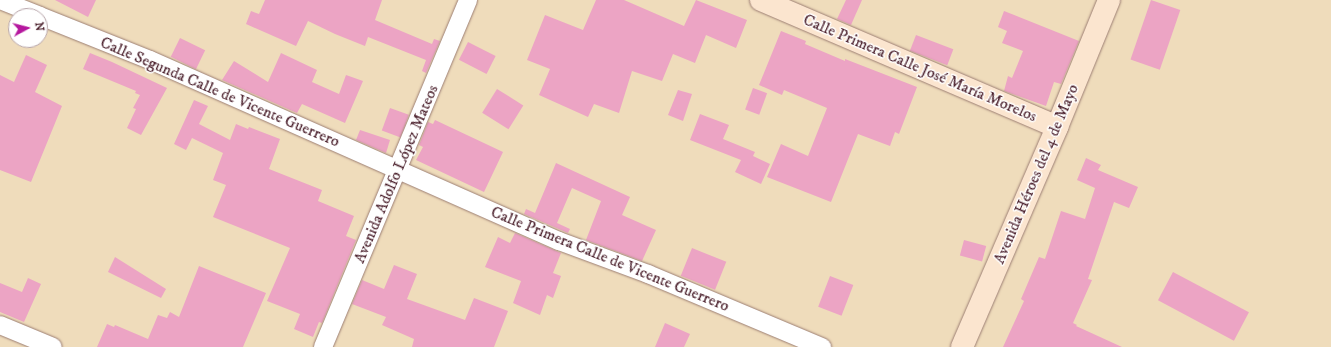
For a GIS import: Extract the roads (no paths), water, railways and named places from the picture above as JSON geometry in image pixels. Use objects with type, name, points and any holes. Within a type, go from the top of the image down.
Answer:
[{"type":"main road","name":"Calle Primera Calle José María Morelos","points":[[761,0],[1057,127]]},
{"type":"main road","name":"Avenida Héroes del 4 de Mayo","points":[[962,347],[1057,127],[1109,0]]},
{"type":"street","name":"Calle Segunda Calle de Vicente Guerrero","points":[[0,0],[20,8]]},
{"type":"street","name":"Avenida Adolfo López Mateos","points":[[323,347],[399,169],[468,0]]},
{"type":"street","name":"Calle Segunda Calle de Vicente Guerrero","points":[[48,19],[150,60],[399,169]]},
{"type":"street","name":"Calle Primera Calle de Vicente Guerrero","points":[[399,169],[559,241],[648,274],[822,347]]},
{"type":"street","points":[[0,325],[53,347]]}]
